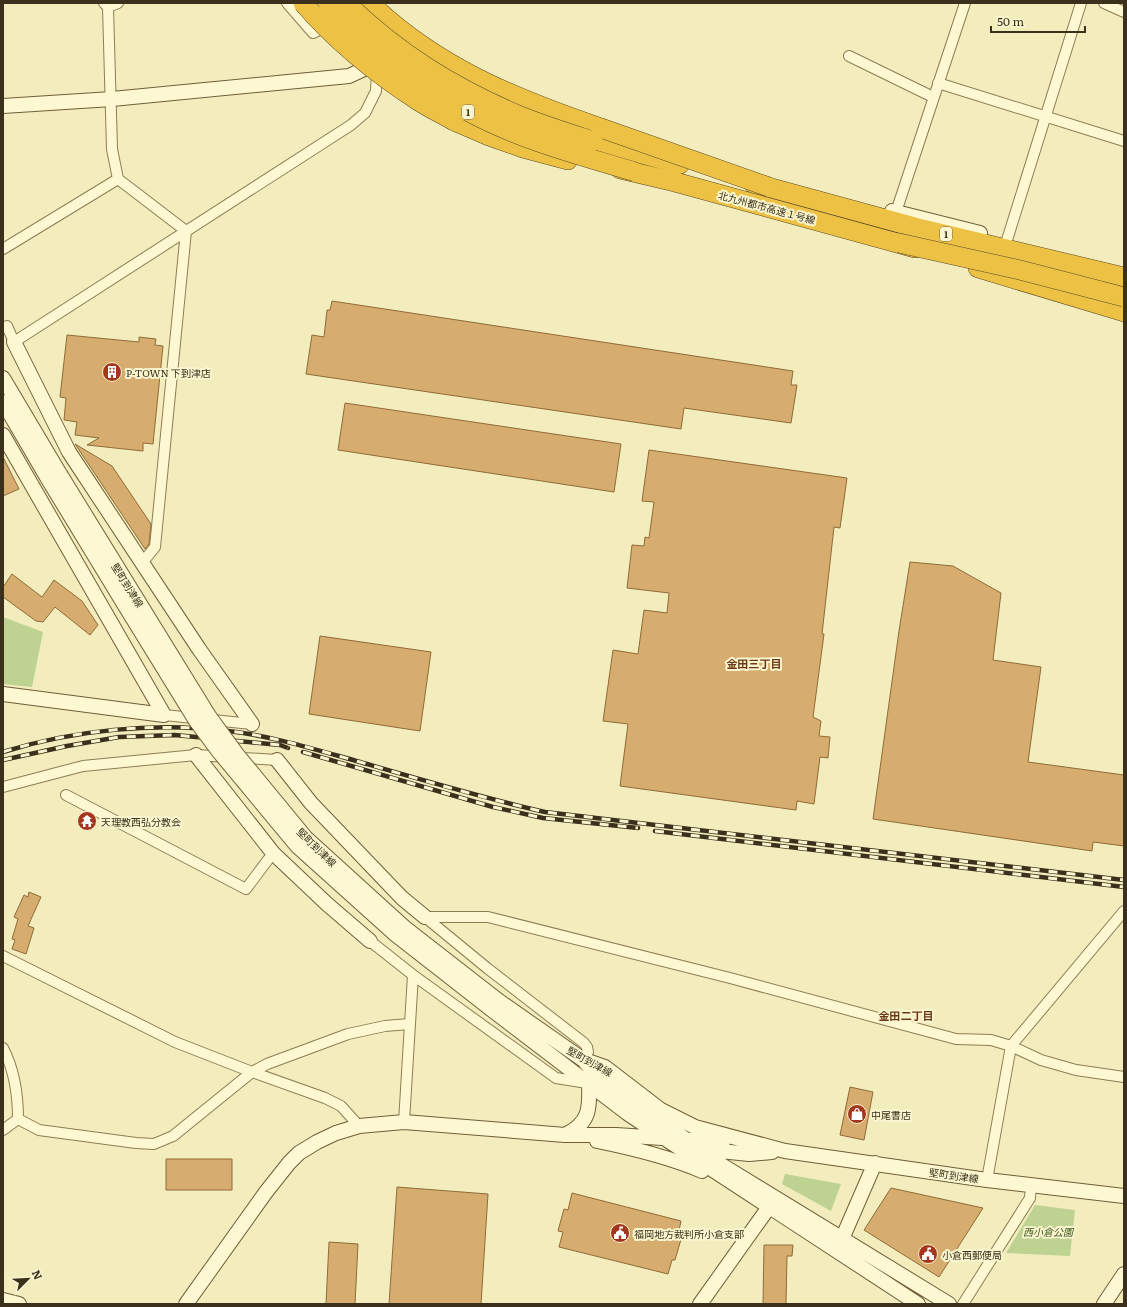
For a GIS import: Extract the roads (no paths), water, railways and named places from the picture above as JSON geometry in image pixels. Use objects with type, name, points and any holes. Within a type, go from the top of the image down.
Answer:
[{"type":"highway","points":[[303,3],[334,36],[377,72],[418,101],[454,121],[489,136],[523,148],[577,162],[635,172]]},
{"type":"highway","name":"1","points":[[328,3],[358,33],[388,59],[440,96],[464,110],[536,141],[635,172]]},
{"type":"highway","name":"1","points":[[346,3],[396,46],[425,67],[486,101],[519,116],[593,141],[769,187]]},
{"type":"highway","points":[[370,3],[409,37],[442,59],[478,79],[512,95],[554,112],[769,187]]},
{"type":"highway","name":"北九州都市高速１号線","points":[[635,172],[899,243],[1124,312]]},
{"type":"highway","name":"北九州都市高速１号線","points":[[769,187],[918,228],[1124,290]]},
{"type":"highway","name":"北九州都市高速１号線","points":[[918,228],[1124,277]]},
{"type":"highway","name":"北九州都市高速１号線","points":[[899,243],[1020,270],[1124,297]]},
{"type":"street","points":[[118,3],[106,5],[112,99],[112,149],[118,179],[186,231]]},
{"type":"street","points":[[287,3],[313,33],[335,23]]},
{"type":"street","points":[[317,3],[352,41],[378,63],[485,116],[598,155],[943,249],[1124,305]]},
{"type":"street","points":[[358,3],[373,19],[404,46],[437,67],[490,96],[579,128],[896,212],[1124,267]]},
{"type":"street","points":[[896,212],[965,3]]},
{"type":"street","points":[[1007,240],[1081,3]]},
{"type":"street","points":[[1104,3],[1124,12]]},
{"type":"street","points":[[3,106],[112,99],[349,76],[378,63],[404,46]]},
{"type":"street","points":[[850,56],[933,97]]},
{"type":"street","points":[[14,342],[351,125],[365,113],[376,91],[378,63]]},
{"type":"street","points":[[938,83],[1124,141]]},
{"type":"street","points":[[3,249],[118,179]]},
{"type":"street","points":[[142,563],[155,547],[186,231]]},
{"type":"street","points":[[4,324],[69,452],[199,649],[252,724]]},
{"type":"street","name":"堅町到津線","points":[[3,378],[54,476],[196,721],[219,752],[292,840],[396,936],[496,1006],[582,1059],[605,1067],[661,1110],[695,1127],[748,1143],[785,1151],[987,1180],[1124,1196]]},
{"type":"street","name":"堅町到津線","points":[[3,402],[54,476]]},
{"type":"street","points":[[3,435],[164,715]]},
{"type":"street","points":[[3,694],[164,715],[252,724]]},
{"type":"street","points":[[196,755],[273,853],[327,904],[370,941],[413,975],[556,1078],[589,1084],[589,1108],[587,1115],[578,1128],[565,1135]]},
{"type":"street","points":[[3,787],[83,766],[196,755],[277,760],[311,803],[402,898],[487,968],[584,1043],[588,1052],[582,1059],[595,1073],[657,1119],[682,1144],[736,1186],[918,1304]]},
{"type":"street","points":[[66,795],[246,889],[273,853]]},
{"type":"street","points":[[987,1180],[1011,1046],[1124,911]]},
{"type":"street","points":[[425,916],[488,917],[730,978],[956,1039],[991,1040],[1011,1046],[1041,1060],[1076,1070],[1124,1077]]},
{"type":"street","points":[[3,956],[175,1042],[325,1098],[341,1106],[359,1126]]},
{"type":"street","points":[[404,1122],[413,975]]},
{"type":"street","name":"堅町到津線","points":[[496,1006],[589,1084],[627,1113],[658,1142],[700,1149],[723,1158],[785,1151]]},
{"type":"street","points":[[18,1119],[39,1130],[154,1144],[173,1136],[252,1072],[267,1064],[348,1034],[385,1026],[409,1024]]},
{"type":"street","points":[[3,1048],[10,1061],[18,1104],[18,1119]]},
{"type":"street","points":[[3,1130],[18,1119]]},
{"type":"street","points":[[657,1119],[663,1129],[658,1142]]},
{"type":"street","points":[[186,1304],[266,1192],[289,1163],[317,1142],[336,1133],[359,1126],[404,1122],[565,1135],[616,1135],[658,1142],[682,1144],[748,1143]]},
{"type":"street","points":[[565,1135],[612,1144],[687,1165],[736,1186]]},
{"type":"street","points":[[612,1144],[658,1142]]},
{"type":"street","points":[[723,1158],[736,1144],[748,1143]]},
{"type":"street","points":[[682,1144],[700,1149]]},
{"type":"street","points":[[723,1158],[729,1179],[736,1186]]},
{"type":"street","points":[[723,1158],[842,1239],[946,1303]]},
{"type":"street","points":[[842,1239],[875,1164]]},
{"type":"street","points":[[963,1304],[1030,1198],[1031,1185]]},
{"type":"street","points":[[700,1304],[769,1207]]},
{"type":"street","points":[[1104,1304],[1124,1274]]},
{"type":"street","points":[[3,1300],[19,1304]]},
{"type":"railway","points":[[3,752],[57,738],[114,730],[171,727],[228,731],[262,736],[295,744],[499,801],[545,812],[1124,880]]},
{"type":"railway","points":[[3,760],[67,746],[119,737],[175,735],[280,745],[288,748]]},
{"type":"railway","points":[[303,752],[493,807],[543,818],[638,828]]},
{"type":"railway","points":[[655,831],[1124,887]]},
{"type":"place","name":"P-TOWN 下到津店","points":[[112,372]]},
{"type":"place","name":"天理教西弘分教会","points":[[87,821]]},
{"type":"place","name":"中尾書店","points":[[857,1114]]},
{"type":"place","name":"福岡地方裁判所小倉支部","points":[[620,1233]]},
{"type":"place","name":"小倉西郵便局","points":[[928,1254]]},
{"type":"district","name":"金田三丁目","points":[[754,663]]},
{"type":"district","name":"金田二丁目","points":[[906,1015]]},
{"type":"park label","name":"西小倉公園","points":[[1048,1231]]}]
